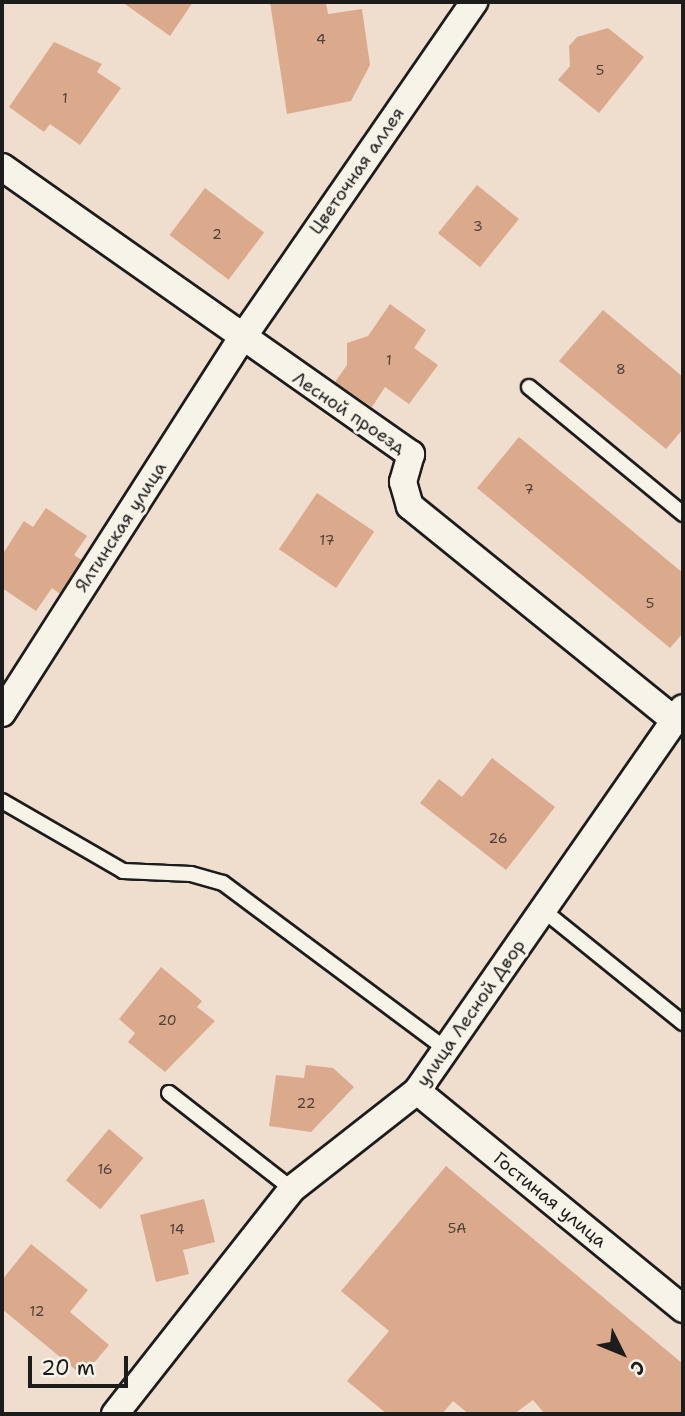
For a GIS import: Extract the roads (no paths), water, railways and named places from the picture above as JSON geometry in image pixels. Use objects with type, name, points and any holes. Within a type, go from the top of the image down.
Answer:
[{"type":"street","name":"Цветочная аллея","points":[[241,340],[474,2]]},
{"type":"street","name":"Лесной проезд","points":[[2,167],[241,340],[411,454],[403,482],[410,506],[678,714]]},
{"type":"street","name":"Ялтинская улица","points":[[2,713],[241,340]]},
{"type":"street","name":"улица Лесной Двор","points":[[115,1414],[292,1189],[417,1091],[444,1048],[678,714]]},
{"type":"street","name":"Гостиная улица","points":[[417,1091],[683,1309]]},
{"type":"lane","points":[[529,387],[683,514]]},
{"type":"lane","points":[[2,801],[122,871],[223,883],[444,1048]]},
{"type":"lane","points":[[543,910],[683,1023]]},
{"type":"lane","points":[[169,1093],[292,1189]]}]
